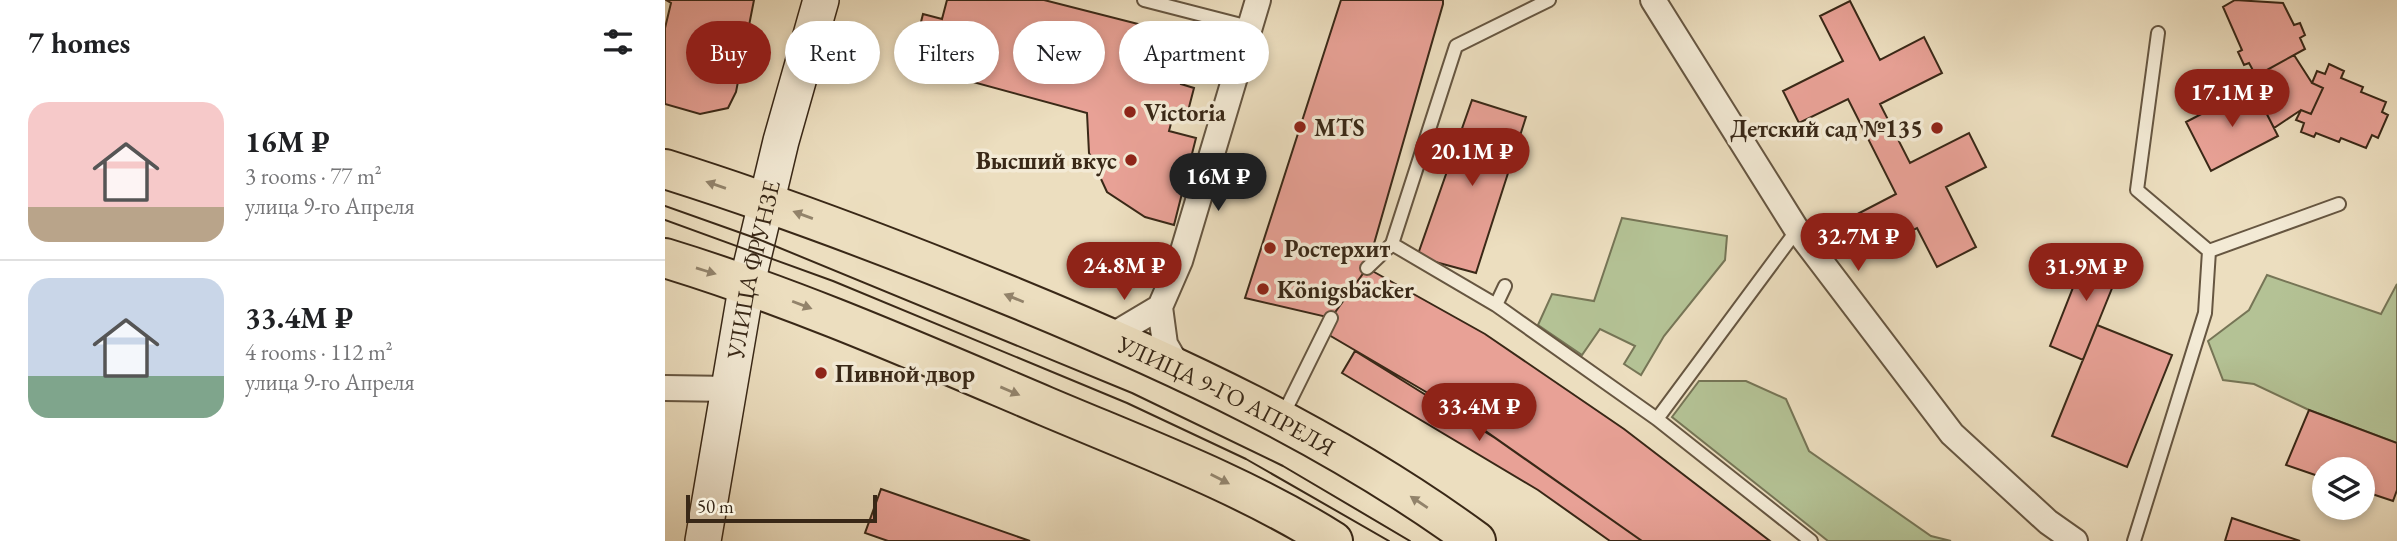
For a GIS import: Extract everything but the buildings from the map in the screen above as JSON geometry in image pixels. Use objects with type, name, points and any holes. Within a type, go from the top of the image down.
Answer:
[{"type":"main road","name":"УЛИЦА ФРУНЗЕ","points":[[703,541],[747,283],[821,0]]},
{"type":"main road","name":"УЛИЦА 9-ГО АПРЕЛЯ","points":[[665,169],[888,246],[1179,368],[1280,420],[1359,465],[1476,541]]},
{"type":"main road","points":[[665,258],[747,283],[1209,473],[1293,516],[1333,541]]},
{"type":"street","points":[[1251,21],[1258,0]]},
{"type":"street","points":[[1653,0],[1797,230],[1952,434],[2047,523],[2075,541]]},
{"type":"street","points":[[1179,368],[1165,344],[1160,307],[1180,261],[1232,84]]},
{"type":"street","points":[[1100,333],[1118,332],[1160,307]]},
{"type":"street","points":[[665,388],[731,389]]},
{"type":"lane","points":[[1144,0],[1226,21]]},
{"type":"lane","points":[[1367,268],[1392,244],[1455,46],[1549,0]]},
{"type":"lane","points":[[2158,33],[2137,191],[2209,251]]},
{"type":"lane","points":[[2209,251],[2339,204]]},
{"type":"lane","points":[[1657,419],[1797,230]]},
{"type":"lane","points":[[1392,244],[1496,305],[1657,419],[1811,541]]},
{"type":"lane","points":[[2134,541],[2205,313],[2209,251]]},
{"type":"lane","points":[[1496,305],[1504,286]]},
{"type":"lane","points":[[1280,420],[1331,318]]},
{"type":"green space","points":[[1622,218],[1727,236],[1725,260],[1664,336],[1641,375],[1624,364],[1635,346],[1600,329],[1582,355],[1538,325],[1552,294],[1594,301]]},
{"type":"green space","points":[[2267,275],[2381,314],[2397,284],[2397,443],[2309,410],[2254,384],[2223,380],[2208,341],[2249,310]]},
{"type":"green space","points":[[1699,381],[1746,381],[1786,399],[1809,451],[1931,536],[1951,541],[1828,541],[1672,417]]},
{"type":"tram line","points":[[665,206],[758,239],[1132,393],[1283,466],[1410,541]]},
{"type":"tram line","points":[[665,220],[833,281],[1127,403],[1246,459],[1389,541]]},
{"type":"place","name":"Victoria","points":[[1130,112]]},
{"type":"place","name":"MTS","points":[[1300,127]]},
{"type":"place","name":"Детский сад №135","points":[[1937,128]]},
{"type":"place","name":"Высший вкус","points":[[1131,160]]},
{"type":"place","name":"Ростерхит","points":[[1270,248]]},
{"type":"place","name":"Königsbäcker","points":[[1263,289]]},
{"type":"place","name":"Пивной двор","points":[[821,373]]}]
